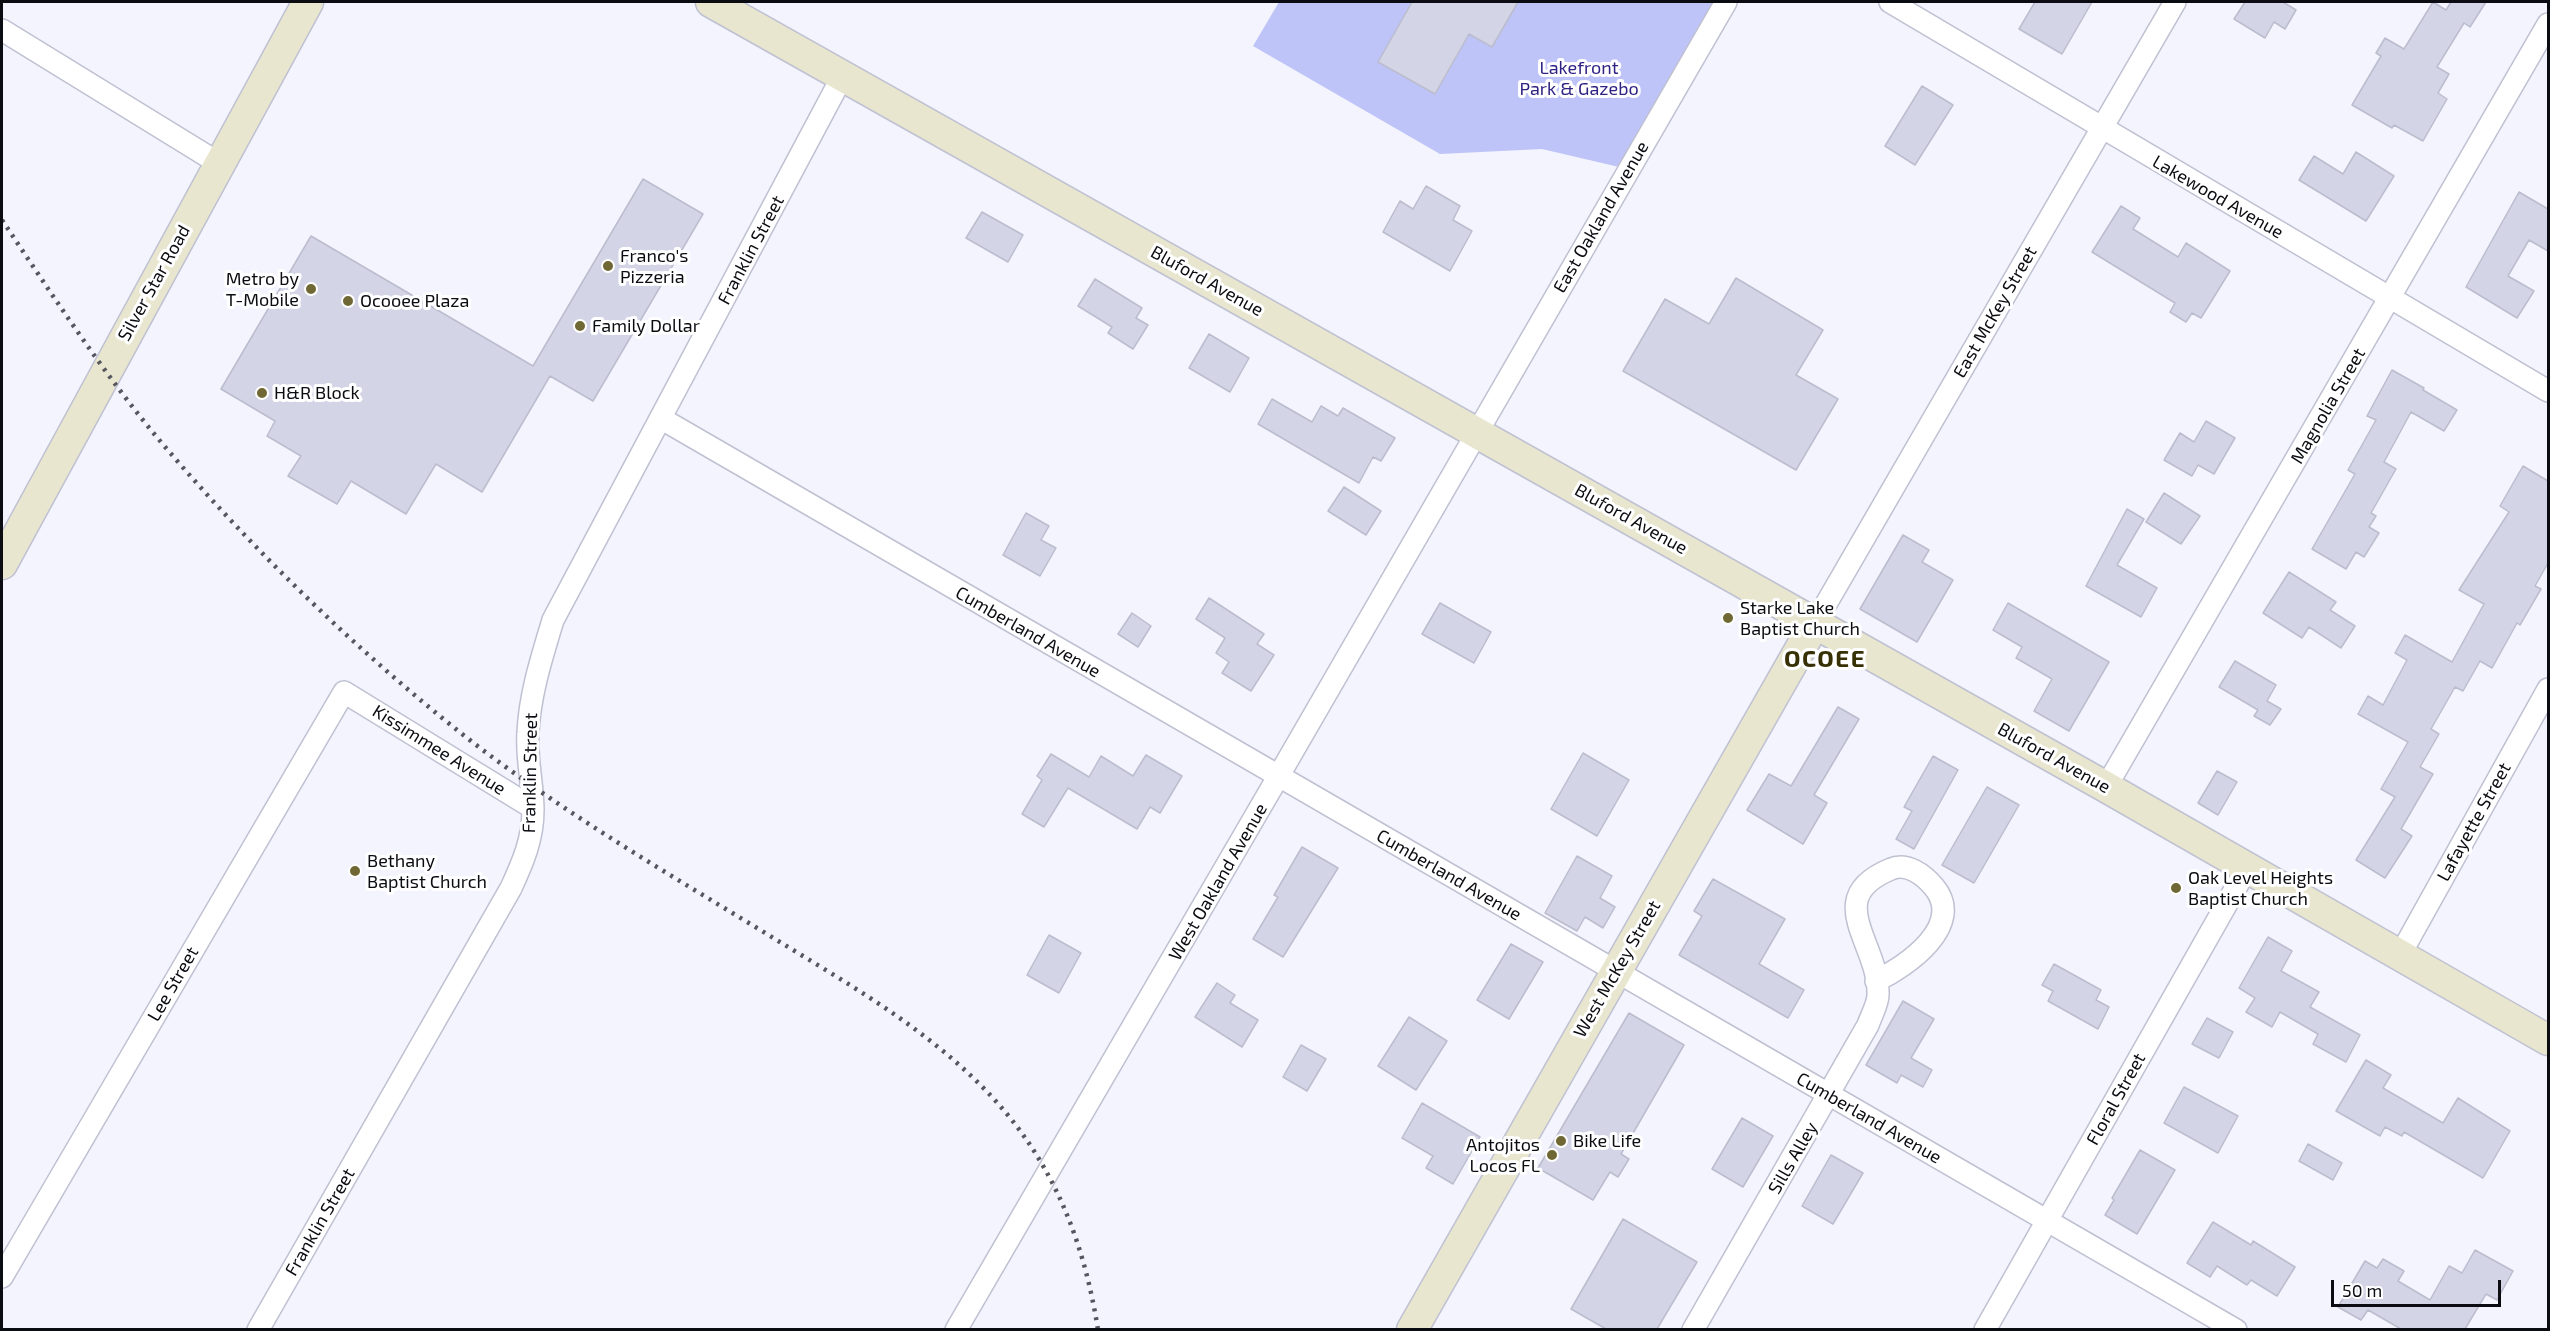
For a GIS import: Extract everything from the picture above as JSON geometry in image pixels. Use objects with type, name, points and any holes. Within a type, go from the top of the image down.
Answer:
[{"type":"street","name":"Silver Star Road","points":[[2,564],[106,369],[308,2]]},
{"type":"street","name":"Bluford Avenue","points":[[711,2],[2106,787],[2548,1040]]},
{"type":"street","name":"East Oakland Avenue","points":[[1477,432],[1726,2]]},
{"type":"street","name":"Lakewood Avenue","points":[[1890,2],[2548,391]]},
{"type":"street","name":"East McKey Street","points":[[1815,623],[2175,2]]},
{"type":"street","name":"Magnolia Street","points":[[2106,787],[2548,24]]},
{"type":"street","points":[[2,30],[220,164]]},
{"type":"street","name":"Franklin Street","points":[[258,1329],[511,888],[527,852],[531,836],[533,808],[528,733],[539,665],[553,620],[662,419],[842,76]]},
{"type":"street","name":"Cumberland Avenue","points":[[662,419],[2047,1222],[2236,1329]]},
{"type":"street","name":"West Oakland Avenue","points":[[956,1329],[1477,432]]},
{"type":"street","name":"West McKey Street","points":[[1416,1322],[1815,623]]},
{"type":"street","name":"Lafayette Street","points":[[2400,955],[2548,689]]},
{"type":"street","name":"Kissimmee Avenue","points":[[344,692],[533,808]]},
{"type":"street","name":"Lee Street","points":[[2,1277],[344,692]]},
{"type":"street","name":"Sills Alley","points":[[1693,1329],[1830,1095],[1868,1025],[1879,996],[1869,948],[1857,923],[1855,904],[1858,891],[1875,876],[1893,867],[1908,867],[1928,879],[1940,894],[1945,910],[1935,936],[1901,969],[1876,981]]},
{"type":"street","name":"Floral Street","points":[[1985,1329],[2247,868]]},
{"type":"green space","name":"Lakefront Park & Gazebo","points":[[1279,2],[1714,2],[1619,167],[1542,149],[1440,154],[1253,46]]},
{"type":"building","points":[[1412,2],[1518,2],[1492,47],[1469,34],[1435,94],[1378,62]]},
{"type":"building","points":[[2035,2],[2092,2],[2062,54],[2019,29]]},
{"type":"building","points":[[2245,2],[2283,2],[2296,10],[2285,29],[2274,22],[2265,38],[2234,19]]},
{"type":"building","points":[[2433,2],[2446,10],[2451,2],[2486,2],[2470,27],[2464,23],[2437,67],[2449,74],[2438,93],[2447,99],[2423,141],[2394,125],[2392,128],[2352,105],[2381,56],[2376,53],[2385,38],[2404,49]]},
{"type":"building","points":[[1922,86],[1953,105],[1915,165],[1885,146]]},
{"type":"building","points":[[2356,152],[2394,176],[2366,221],[2299,180],[2314,156],[2343,174]]},
{"type":"building","name":"Ocooee Plaza","points":[[643,179],[703,214],[593,401],[550,376],[482,492],[436,464],[406,514],[351,481],[337,504],[288,476],[301,456],[267,436],[275,421],[221,389],[311,236],[533,366]]},
{"type":"building","points":[[1426,186],[1460,206],[1453,220],[1472,231],[1450,271],[1383,232],[1400,201],[1413,209]]},
{"type":"building","points":[[2519,192],[2548,209],[2548,251],[2529,240],[2508,276],[2534,291],[2517,318],[2466,287]]},
{"type":"building","points":[[2121,206],[2140,218],[2133,229],[2178,257],[2186,243],[2230,271],[2201,318],[2192,313],[2186,322],[2170,312],[2175,303],[2092,252]]},
{"type":"building","points":[[982,212],[1023,235],[1008,262],[966,238]]},
{"type":"building","points":[[1736,278],[1823,330],[1796,375],[1838,399],[1796,470],[1623,371],[1665,299],[1709,324]]},
{"type":"building","points":[[1095,279],[1142,308],[1136,318],[1148,325],[1133,349],[1108,333],[1112,327],[1078,306]]},
{"type":"building","points":[[1209,334],[1249,358],[1230,392],[1189,368]]},
{"type":"building","points":[[2392,370],[2457,410],[2444,431],[2411,412],[2384,462],[2396,469],[2371,513],[2376,516],[2369,527],[2379,533],[2364,557],[2356,552],[2346,569],[2312,549],[2355,474],[2348,470],[2376,420],[2367,416]]},
{"type":"building","points":[[1272,399],[1312,422],[1321,406],[1338,416],[1343,408],[1395,438],[1381,461],[1373,457],[1359,483],[1258,424]]},
{"type":"building","points":[[2206,421],[2235,438],[2214,474],[2198,465],[2192,476],[2164,460],[2180,433],[2194,442]]},
{"type":"building","points":[[2523,466],[2548,481],[2548,563],[2535,586],[2541,589],[2520,625],[2517,623],[2492,668],[2480,661],[2463,691],[2455,687],[2431,729],[2439,734],[2420,767],[2433,774],[2401,829],[2412,836],[2385,878],[2356,860],[2395,797],[2381,789],[2408,742],[2358,714],[2368,696],[2383,705],[2407,660],[2395,653],[2405,635],[2452,662],[2484,604],[2459,590],[2509,512],[2500,506]]},
{"type":"building","points":[[1344,487],[1381,511],[1366,535],[1328,511]]},
{"type":"building","points":[[2164,493],[2200,516],[2181,544],[2146,522]]},
{"type":"building","points":[[2127,509],[2144,519],[2117,565],[2157,588],[2141,617],[2086,586]]},
{"type":"building","points":[[1026,513],[1049,526],[1041,540],[1056,548],[1040,576],[1003,555]]},
{"type":"building","points":[[1903,535],[1929,550],[1922,562],[1953,580],[1917,642],[1860,609]]},
{"type":"building","points":[[2289,572],[2336,602],[2330,610],[2355,626],[2341,648],[2309,627],[2302,638],[2263,613]]},
{"type":"building","points":[[1209,598],[1264,634],[1257,644],[1274,655],[1251,691],[1222,673],[1229,662],[1216,653],[1225,638],[1196,619]]},
{"type":"building","points":[[1440,603],[1491,632],[1474,663],[1422,634]]},
{"type":"building","points":[[2008,603],[2109,662],[2069,731],[2034,711],[2052,679],[2016,658],[2022,647],[1993,630]]},
{"type":"building","points":[[1132,613],[1151,626],[1138,647],[1118,634]]},
{"type":"building","points":[[2235,661],[2276,685],[2267,701],[2281,709],[2270,725],[2254,716],[2258,710],[2219,687]]},
{"type":"building","points":[[1838,707],[1859,719],[1814,795],[1827,803],[1803,844],[1747,810],[1769,774],[1791,786]]},
{"type":"building","points":[[1583,753],[1629,780],[1597,836],[1551,809]]},
{"type":"building","points":[[1051,754],[1089,777],[1101,756],[1133,776],[1146,755],[1182,776],[1160,813],[1150,807],[1137,829],[1068,788],[1044,827],[1022,814],[1042,780],[1037,776]]},
{"type":"building","points":[[1933,756],[1958,770],[1914,849],[1896,839],[1912,811],[1904,807]]},
{"type":"building","points":[[2217,771],[2237,782],[2218,815],[2198,803]]},
{"type":"building","points":[[1987,787],[2019,805],[1974,883],[1942,865]]},
{"type":"building","points":[[1302,847],[1338,868],[1283,957],[1253,939],[1278,897],[1274,895]]},
{"type":"building","points":[[1577,856],[1612,876],[1600,898],[1615,907],[1603,928],[1585,917],[1577,931],[1545,913]]},
{"type":"building","points":[[1713,879],[1785,919],[1759,964],[1804,990],[1788,1018],[1679,955],[1702,916],[1694,911]]},
{"type":"building","points":[[1049,935],[1081,953],[1059,993],[1027,975]]},
{"type":"building","points":[[2268,937],[2292,951],[2281,971],[2319,992],[2310,1007],[2360,1035],[2346,1062],[2313,1044],[2318,1034],[2280,1012],[2272,1027],[2246,1012],[2255,998],[2239,988]]},
{"type":"building","points":[[1511,944],[1543,962],[1509,1019],[1477,1000]]},
{"type":"building","points":[[2054,964],[2101,990],[2096,1000],[2109,1007],[2098,1029],[2048,1001],[2053,991],[2042,985]]},
{"type":"building","points":[[1217,983],[1235,995],[1230,1003],[1258,1020],[1242,1047],[1195,1017]]},
{"type":"building","points":[[1903,1001],[1934,1019],[1911,1058],[1932,1070],[1923,1087],[1901,1075],[1897,1083],[1866,1065]]},
{"type":"building","points":[[1629,1013],[1684,1045],[1621,1154],[1629,1159],[1618,1177],[1610,1172],[1593,1200],[1538,1168]]},
{"type":"building","points":[[1409,1017],[1447,1041],[1416,1090],[1378,1066]]},
{"type":"building","points":[[2207,1018],[2233,1032],[2219,1058],[2192,1044]]},
{"type":"building","points":[[1301,1045],[1326,1059],[1307,1091],[1283,1077]]},
{"type":"building","points":[[2366,1060],[2391,1075],[2383,1088],[2443,1123],[2458,1098],[2510,1131],[2483,1178],[2404,1132],[2402,1136],[2385,1127],[2380,1136],[2336,1111]]},
{"type":"building","points":[[2184,1087],[2238,1116],[2218,1153],[2164,1123]]},
{"type":"building","points":[[1422,1103],[1480,1137],[1453,1184],[1426,1168],[1433,1156],[1402,1138]]},
{"type":"building","points":[[1742,1118],[1773,1136],[1743,1187],[1712,1169]]},
{"type":"building","points":[[2308,1144],[2342,1163],[2333,1180],[2299,1161]]},
{"type":"building","points":[[2140,1150],[2175,1170],[2137,1234],[2105,1215],[2114,1200],[2112,1198]]},
{"type":"building","points":[[1831,1155],[1863,1173],[1833,1224],[1802,1206]]},
{"type":"building","points":[[1623,1219],[1697,1262],[1657,1329],[1606,1329],[1571,1309]]},
{"type":"building","points":[[2213,1222],[2251,1245],[2253,1241],[2295,1267],[2277,1296],[2251,1280],[2247,1285],[2217,1266],[2210,1277],[2187,1263]]},
{"type":"building","points":[[2475,1250],[2513,1271],[2497,1300],[2486,1294],[2465,1329],[2401,1329],[2368,1310],[2361,1320],[2338,1307],[2365,1261],[2377,1268],[2383,1259],[2404,1271],[2398,1281],[2430,1300],[2449,1266],[2462,1273]]},
{"type":"railway","points":[[2,220],[102,366],[166,448],[263,554],[332,622],[404,686],[480,748],[562,806],[872,999],[934,1044],[990,1095],[1032,1147],[1059,1196],[1070,1221],[1087,1274],[1098,1330]]},
{"type":"place","name":"Franco's Pizzeria","points":[[608,266]]},
{"type":"place","name":"Metro by T-Mobile","points":[[311,289]]},
{"type":"place","name":"Ocooee Plaza","points":[[348,301]]},
{"type":"place","name":"Family Dollar","points":[[580,326]]},
{"type":"place","name":"H&R Block","points":[[262,393]]},
{"type":"place","name":"Starke Lake Baptist Church","points":[[1728,618]]},
{"type":"place","name":"Bethany Baptist Church","points":[[355,871]]},
{"type":"place","name":"Oak Level Heights Baptist Church","points":[[2176,888]]},
{"type":"place","name":"Bike Life","points":[[1561,1141]]},
{"type":"place","name":"Antojitos Locos FL","points":[[1552,1155]]},
{"type":"district","name":"OCOEE","points":[[1825,659]]}]
